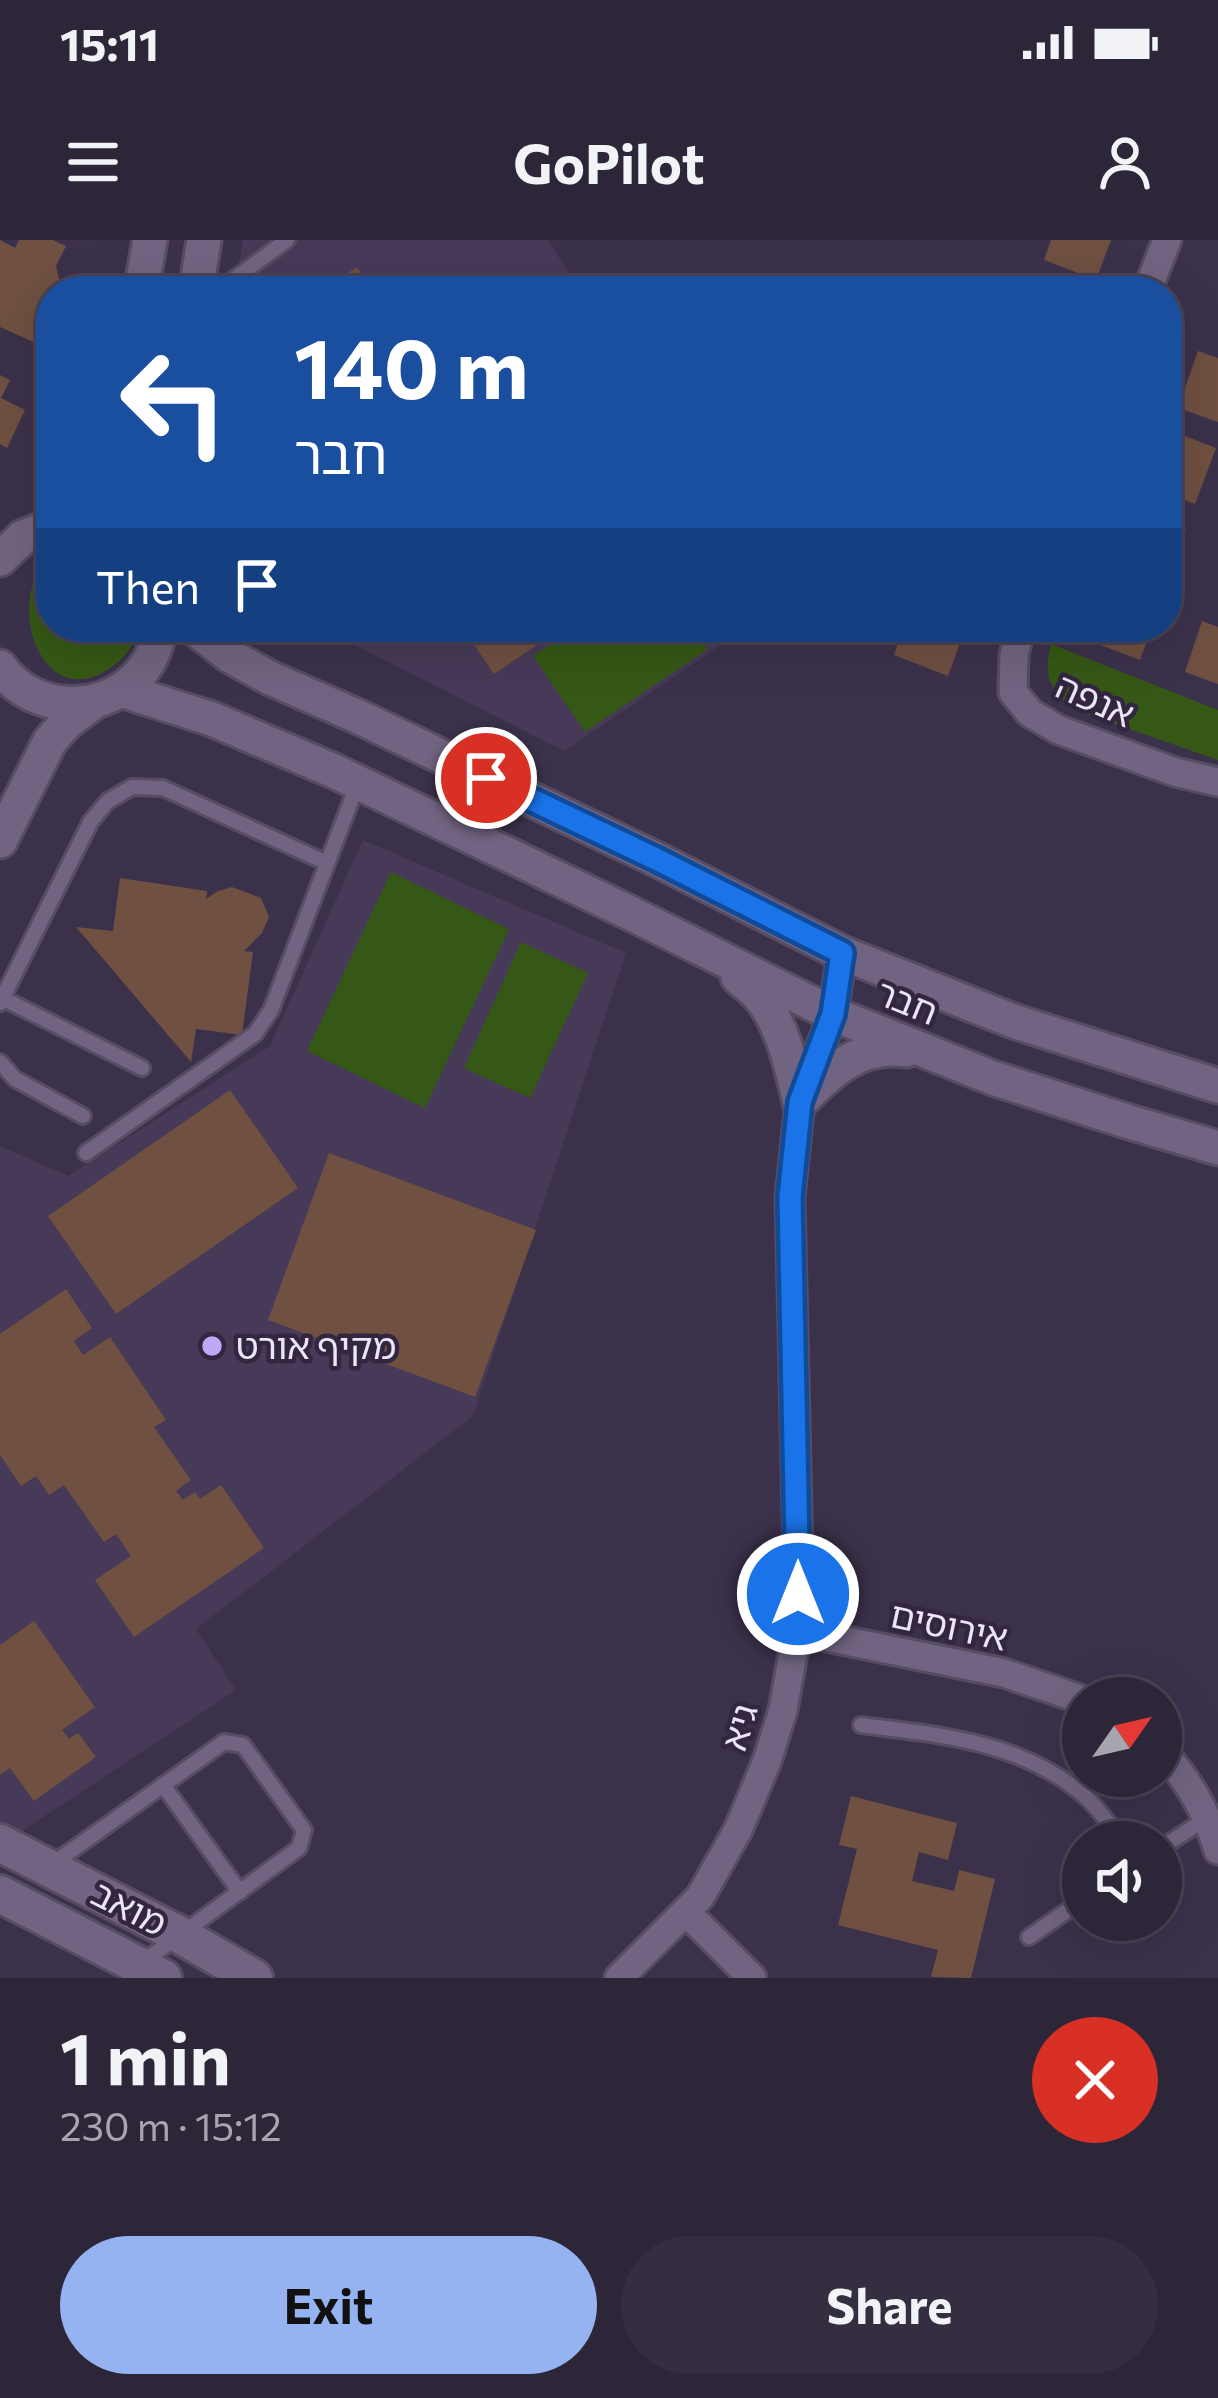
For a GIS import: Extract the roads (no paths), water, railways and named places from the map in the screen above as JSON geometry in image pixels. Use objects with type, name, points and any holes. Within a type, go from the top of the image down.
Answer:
[{"type":"main road","name":"מואב","points":[[0,1843],[254,1978]]},
{"type":"main road","name":"מואב","points":[[0,1894],[151,1971]]},
{"type":"street","points":[[143,276],[149,240]]},
{"type":"street","points":[[198,276],[204,240]]},
{"type":"street","points":[[1154,276],[1167,240]]},
{"type":"street","points":[[0,841],[50,741],[67,722],[142,672],[157,642]]},
{"type":"street","name":"חבר","points":[[212,642],[269,678],[656,859],[842,953],[1013,1021],[1218,1085]]},
{"type":"street","name":"אנפה","points":[[1017,642],[1013,692],[1030,712],[1059,730],[1175,772],[1218,782]]},
{"type":"street","name":"חבר","points":[[0,667],[25,691],[46,701],[70,705],[108,696],[212,719],[358,783],[833,1014],[1037,1092],[1218,1148]]},
{"type":"street","name":"גיא","points":[[619,1978],[700,1898],[738,1830],[783,1710],[797,1631],[799,1556],[790,1197],[800,1102],[833,1014],[842,953]]},
{"type":"street","points":[[717,957],[762,999],[779,1033],[800,1102],[858,1054],[889,1048],[934,1054]]},
{"type":"street","name":"אירוסים","points":[[797,1631],[1004,1673],[1062,1693]]},
{"type":"street","points":[[1182,1774],[1208,1816],[1218,1850]]},
{"type":"street","points":[[686,1912],[752,1978]]},
{"type":"lane","points":[[238,276],[287,240]]},
{"type":"lane","points":[[86,1153],[255,1034],[271,1010],[358,783]]},
{"type":"lane","points":[[142,1068],[1,1000],[91,821],[108,801],[132,787],[163,788],[327,863]]},
{"type":"lane","points":[[0,1063],[15,1079],[83,1116]]},
{"type":"lane","points":[[861,1724],[996,1747],[1048,1768],[1090,1801],[1107,1821]]},
{"type":"lane","points":[[48,1867],[224,1742],[243,1745],[304,1830],[299,1848],[180,1935],[151,1971]]},
{"type":"lane","points":[[163,1785],[239,1892]]},
{"type":"lane","points":[[1182,1834],[1208,1816]]},
{"type":"lane","points":[[1029,1936],[1062,1914]]},
{"type":"place","name":"מקיף אורט","points":[[212,1346]]}]
